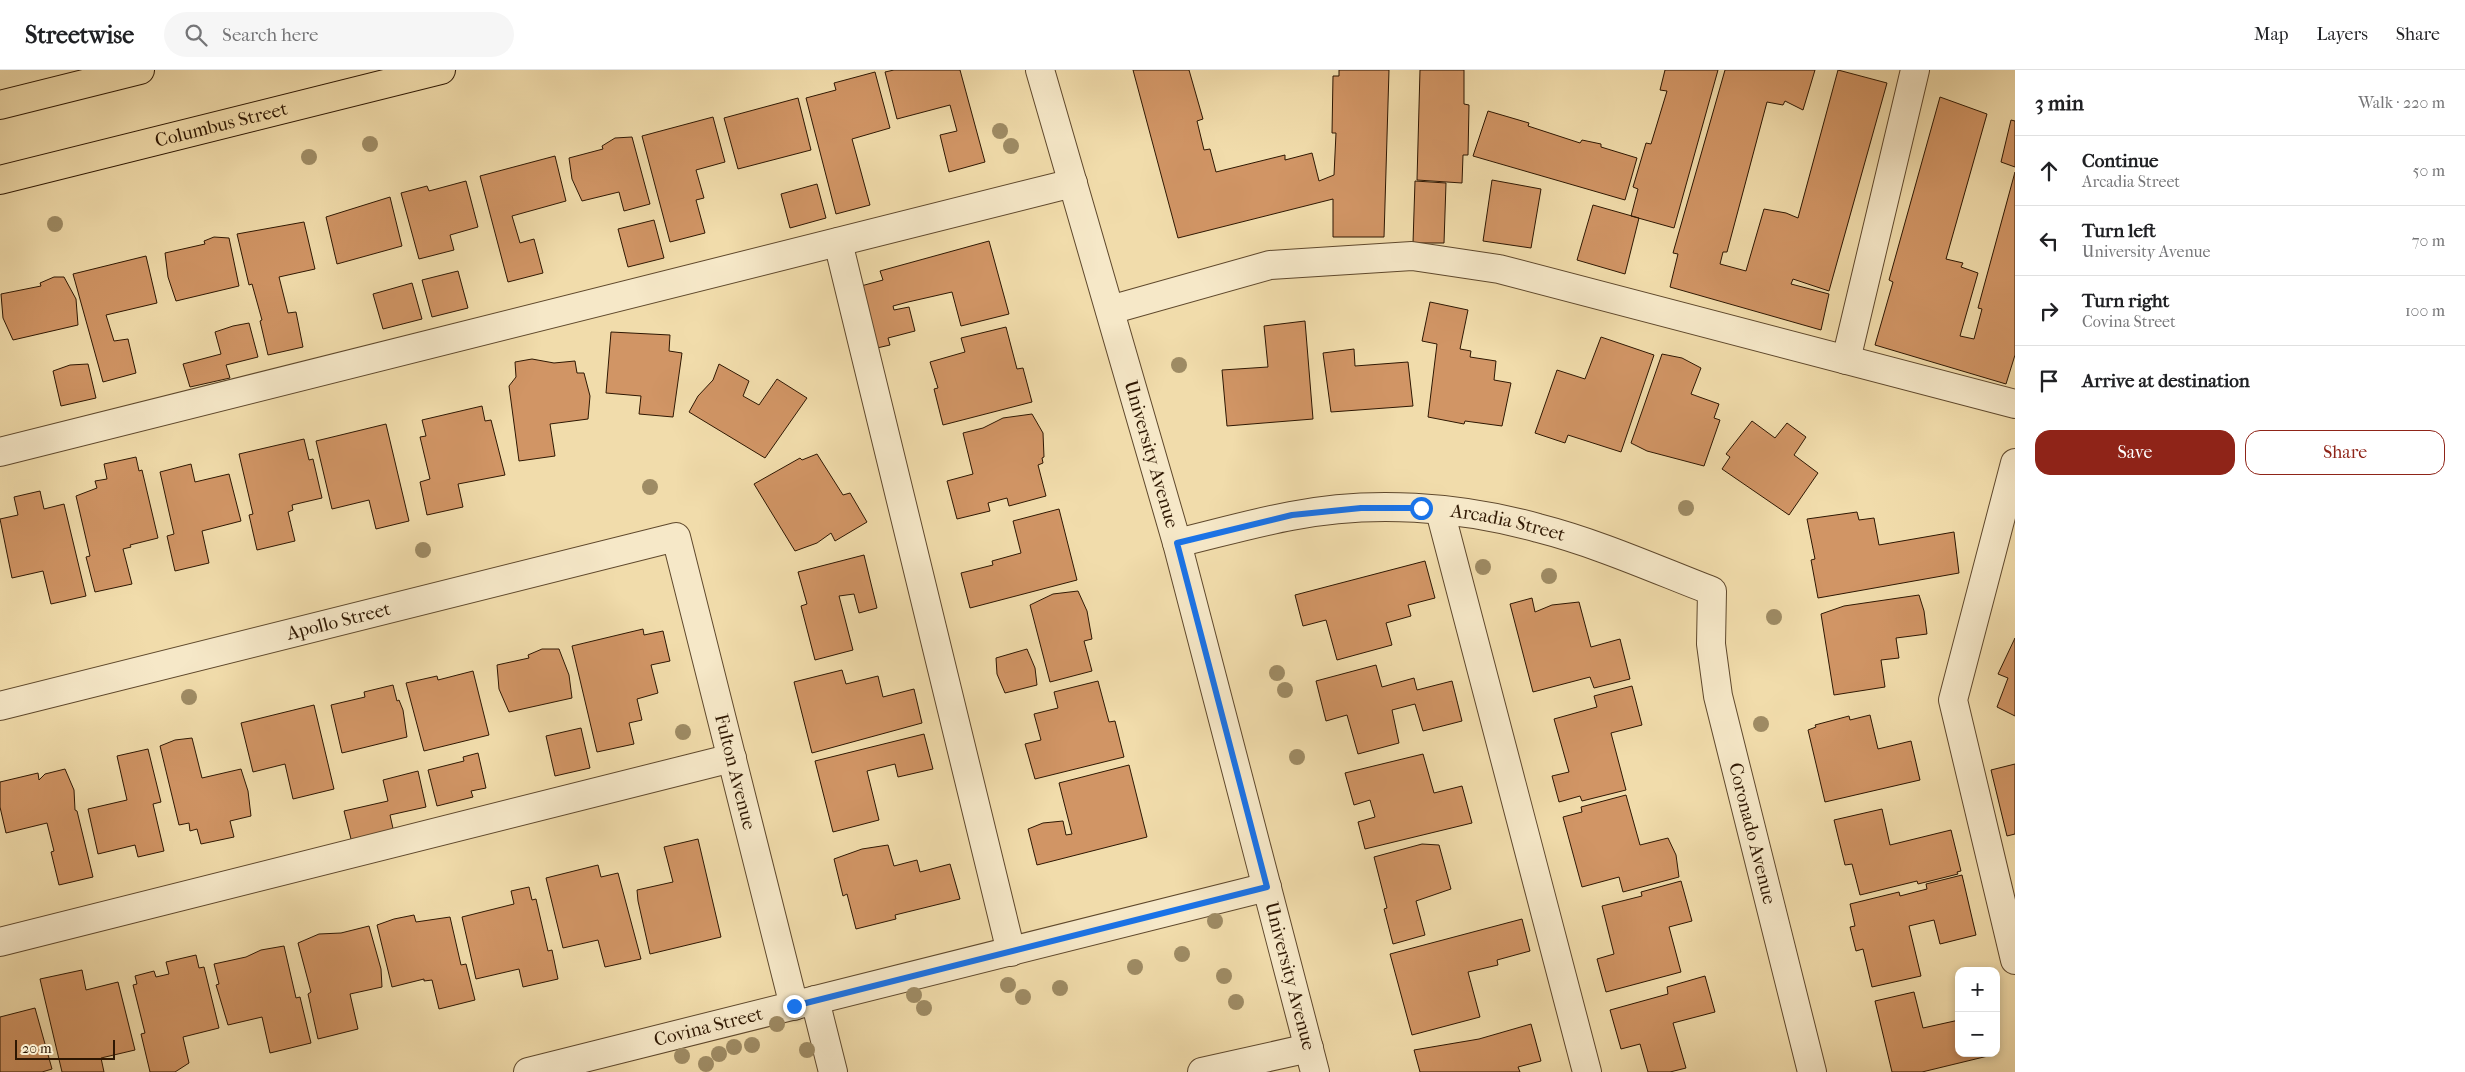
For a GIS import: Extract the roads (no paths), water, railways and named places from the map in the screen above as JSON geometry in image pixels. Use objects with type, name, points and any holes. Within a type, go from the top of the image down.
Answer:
[{"type":"main road","points":[[0,105],[140,70]]},
{"type":"main road","name":"Columbus Street","points":[[0,180],[441,70]]},
{"type":"street","name":"University Avenue","points":[[1040,70],[1177,543],[1312,1060]]},
{"type":"street","points":[[1846,360],[1915,70]]},
{"type":"street","points":[[0,452],[1073,183]]},
{"type":"street","points":[[838,242],[1011,952]]},
{"type":"street","points":[[1110,310],[1270,265],[1412,256],[1499,269],[2015,404]]},
{"type":"street","points":[[2015,463],[1954,700],[2015,960]]},
{"type":"street","name":"Arcadia Street","points":[[1177,543],[1292,515],[1361,508],[1440,511],[1480,515],[1538,528],[1592,545],[1712,591]]},
{"type":"street","points":[[1440,511],[1586,1072]]},
{"type":"street","name":"Apollo Street","points":[[0,706],[676,537]]},
{"type":"street","name":"Fulton Avenue","points":[[676,537],[732,758],[805,1003],[834,1072]]},
{"type":"street","name":"Coronado Avenue","points":[[1712,591],[1711,644],[1718,696],[1812,1072]]},
{"type":"street","points":[[0,942],[732,758]]},
{"type":"street","name":"Covina Street","points":[[528,1072],[566,1067],[805,1003],[1267,887]]},
{"type":"street","points":[[1202,1072],[1312,1060]]}]
